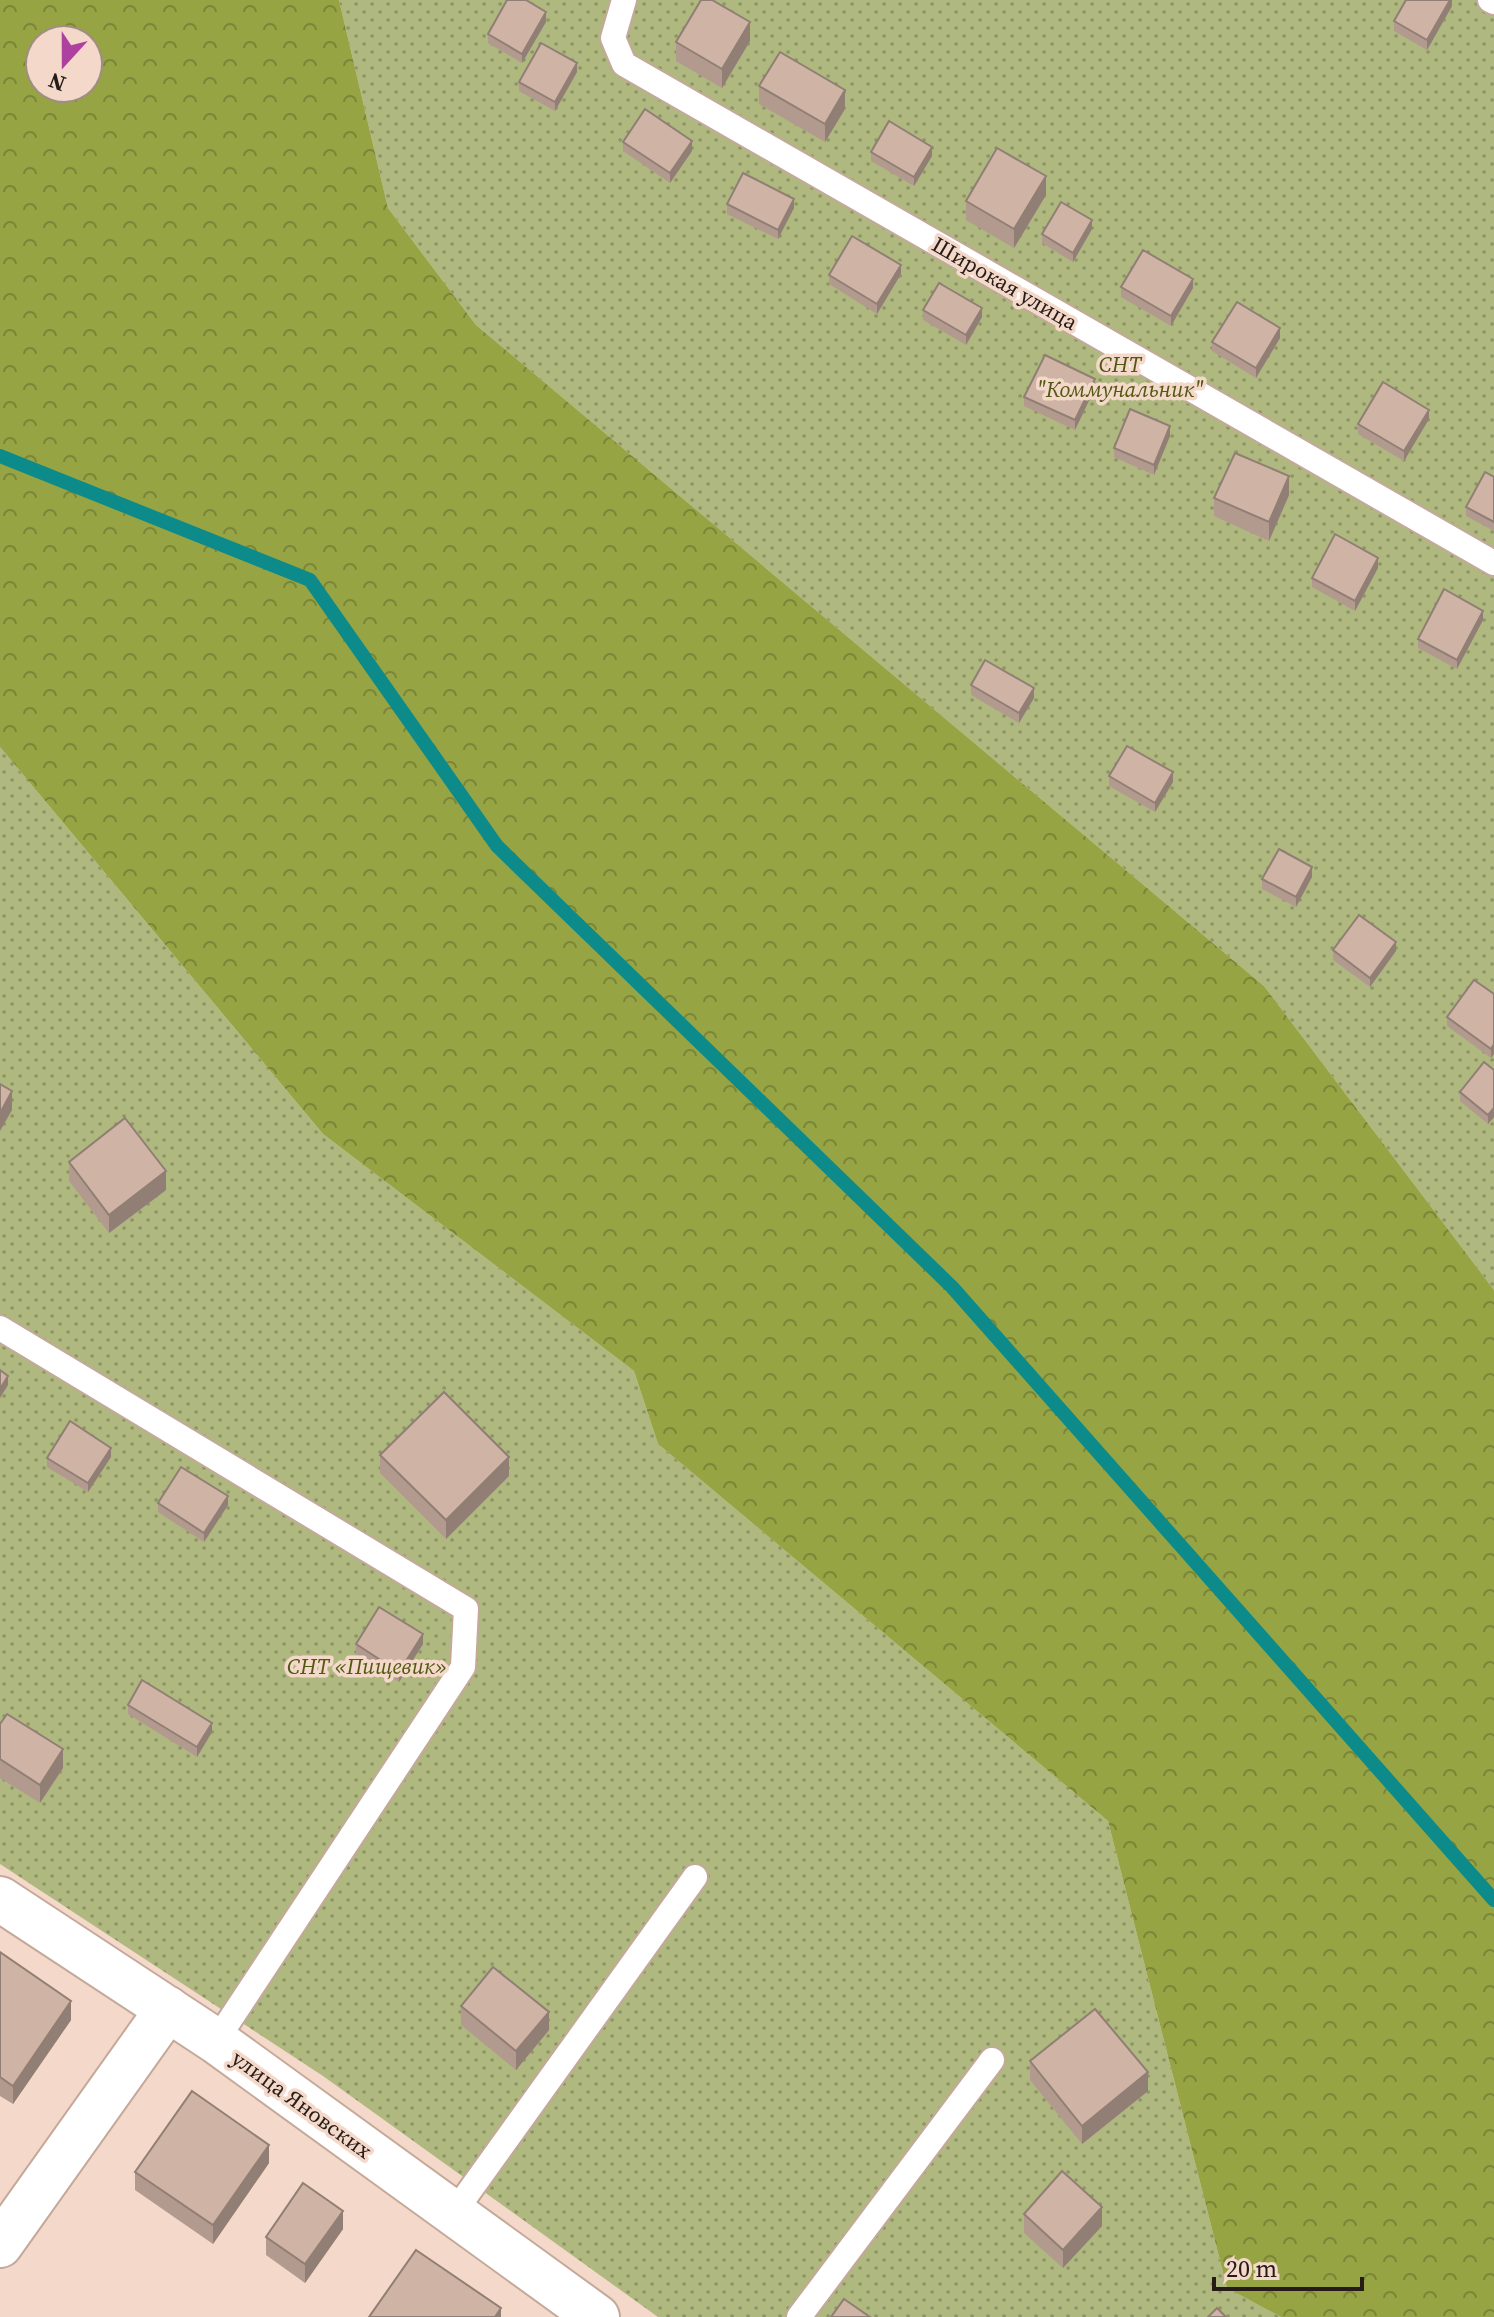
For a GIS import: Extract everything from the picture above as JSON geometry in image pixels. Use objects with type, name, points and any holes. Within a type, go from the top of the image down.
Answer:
[{"type":"street","name":"улица Яновских","points":[[0,1899],[216,2041],[597,2317]]},
{"type":"street","points":[[0,2245],[168,2009]]},
{"type":"lane","name":"Широкая улица","points":[[624,0],[613,38],[624,64],[1494,563]]},
{"type":"lane","points":[[0,1328],[466,1609],[463,1667],[216,2041]]},
{"type":"lane","points":[[453,2214],[695,1877]]},
{"type":"lane","points":[[799,2317],[992,2060]]},
{"type":"green space","points":[[0,0],[339,0],[388,208],[476,325],[1264,986],[1494,1290],[1494,2317],[1281,2317],[1227,2288],[1108,1821],[658,1444],[634,1371],[323,1134],[0,747]]},
{"type":"green space","name":"СНТ \"Коммунальник\"","points":[[339,0],[1494,0],[1494,1290],[1264,986],[476,325],[388,208]]},
{"type":"green space","name":"СНТ «Пищевик»","points":[[0,747],[323,1134],[634,1371],[658,1444],[1108,1821],[1227,2288],[1281,2317],[658,2317],[323,2076],[0,1864]]},
{"type":"building","points":[[507,0],[526,0],[546,12],[522,54],[488,34]]},
{"type":"building","points":[[701,0],[712,0],[750,22],[722,69],[676,42]]},
{"type":"building","points":[[1406,0],[1450,0],[1427,40],[1394,21]]},
{"type":"building","points":[[541,43],[577,63],[555,102],[519,82]]},
{"type":"building","points":[[780,52],[845,90],[825,124],[759,86]]},
{"type":"building","points":[[645,109],[692,141],[670,173],[623,142]]},
{"type":"building","points":[[889,121],[932,147],[914,177],[871,152]]},
{"type":"building","points":[[997,148],[1046,176],[1014,229],[966,201]]},
{"type":"building","points":[[743,173],[794,199],[778,230],[727,204]]},
{"type":"building","points":[[1061,202],[1092,220],[1073,253],[1042,234]]},
{"type":"building","points":[[852,236],[901,265],[877,304],[829,275]]},
{"type":"building","points":[[1143,250],[1193,279],[1171,316],[1121,287]]},
{"type":"building","points":[[939,283],[982,308],[966,335],[923,310]]},
{"type":"building","points":[[1237,302],[1280,328],[1256,368],[1212,342]]},
{"type":"building","points":[[1045,355],[1095,379],[1075,420],[1024,397]]},
{"type":"building","points":[[1383,382],[1429,410],[1404,451],[1358,424]]},
{"type":"building","points":[[1130,409],[1170,426],[1154,465],[1114,448]]},
{"type":"building","points":[[1235,453],[1289,476],[1269,522],[1214,498]]},
{"type":"building","points":[[1485,472],[1494,477],[1494,522],[1466,507]]},
{"type":"building","points":[[1335,534],[1378,558],[1355,601],[1312,578]]},
{"type":"building","points":[[1444,589],[1483,611],[1457,660],[1418,639]]},
{"type":"building","points":[[985,660],[1034,688],[1019,713],[971,685]]},
{"type":"building","points":[[1127,746],[1173,772],[1155,803],[1109,776]]},
{"type":"building","points":[[1279,849],[1312,867],[1296,897],[1262,879]]},
{"type":"building","points":[[1359,915],[1396,942],[1370,978],[1333,950]]},
{"type":"building","points":[[1474,980],[1494,994],[1494,1044],[1491,1049],[1447,1017]]},
{"type":"building","points":[[1484,1062],[1494,1070],[1494,1108],[1488,1115],[1460,1092]]},
{"type":"building","points":[[0,1084],[12,1091],[0,1113]]},
{"type":"building","points":[[125,1118],[166,1171],[109,1215],[69,1162]]},
{"type":"building","points":[[0,1370],[8,1376],[0,1389]]},
{"type":"building","points":[[444,1392],[509,1457],[446,1520],[380,1455]]},
{"type":"building","points":[[70,1421],[111,1448],[88,1483],[47,1458]]},
{"type":"building","points":[[181,1467],[228,1496],[204,1533],[158,1503]]},
{"type":"building","points":[[379,1607],[423,1634],[399,1672],[356,1644]]},
{"type":"building","points":[[142,1680],[212,1723],[197,1747],[128,1705]]},
{"type":"building","points":[[7,1714],[63,1749],[40,1785],[0,1759],[0,1724]]},
{"type":"building","points":[[0,1952],[71,2001],[13,2086],[0,2077]]},
{"type":"building","points":[[493,1967],[549,2012],[516,2051],[461,2006]]},
{"type":"building","points":[[1095,2009],[1148,2072],[1082,2126],[1030,2061]]},
{"type":"building","points":[[192,2091],[269,2145],[213,2225],[135,2172]]},
{"type":"building","points":[[1062,2171],[1102,2207],[1063,2250],[1024,2214]]},
{"type":"building","points":[[303,2183],[343,2211],[305,2264],[266,2237]]},
{"type":"building","points":[[416,2250],[501,2308],[495,2317],[369,2317]]},
{"type":"building","points":[[844,2299],[870,2317],[831,2317]]},
{"type":"building","points":[[1217,2308],[1226,2317],[1208,2317]]},
{"type":"waterway","points":[[0,456],[310,580],[497,846],[952,1287],[1494,1900]]}]
